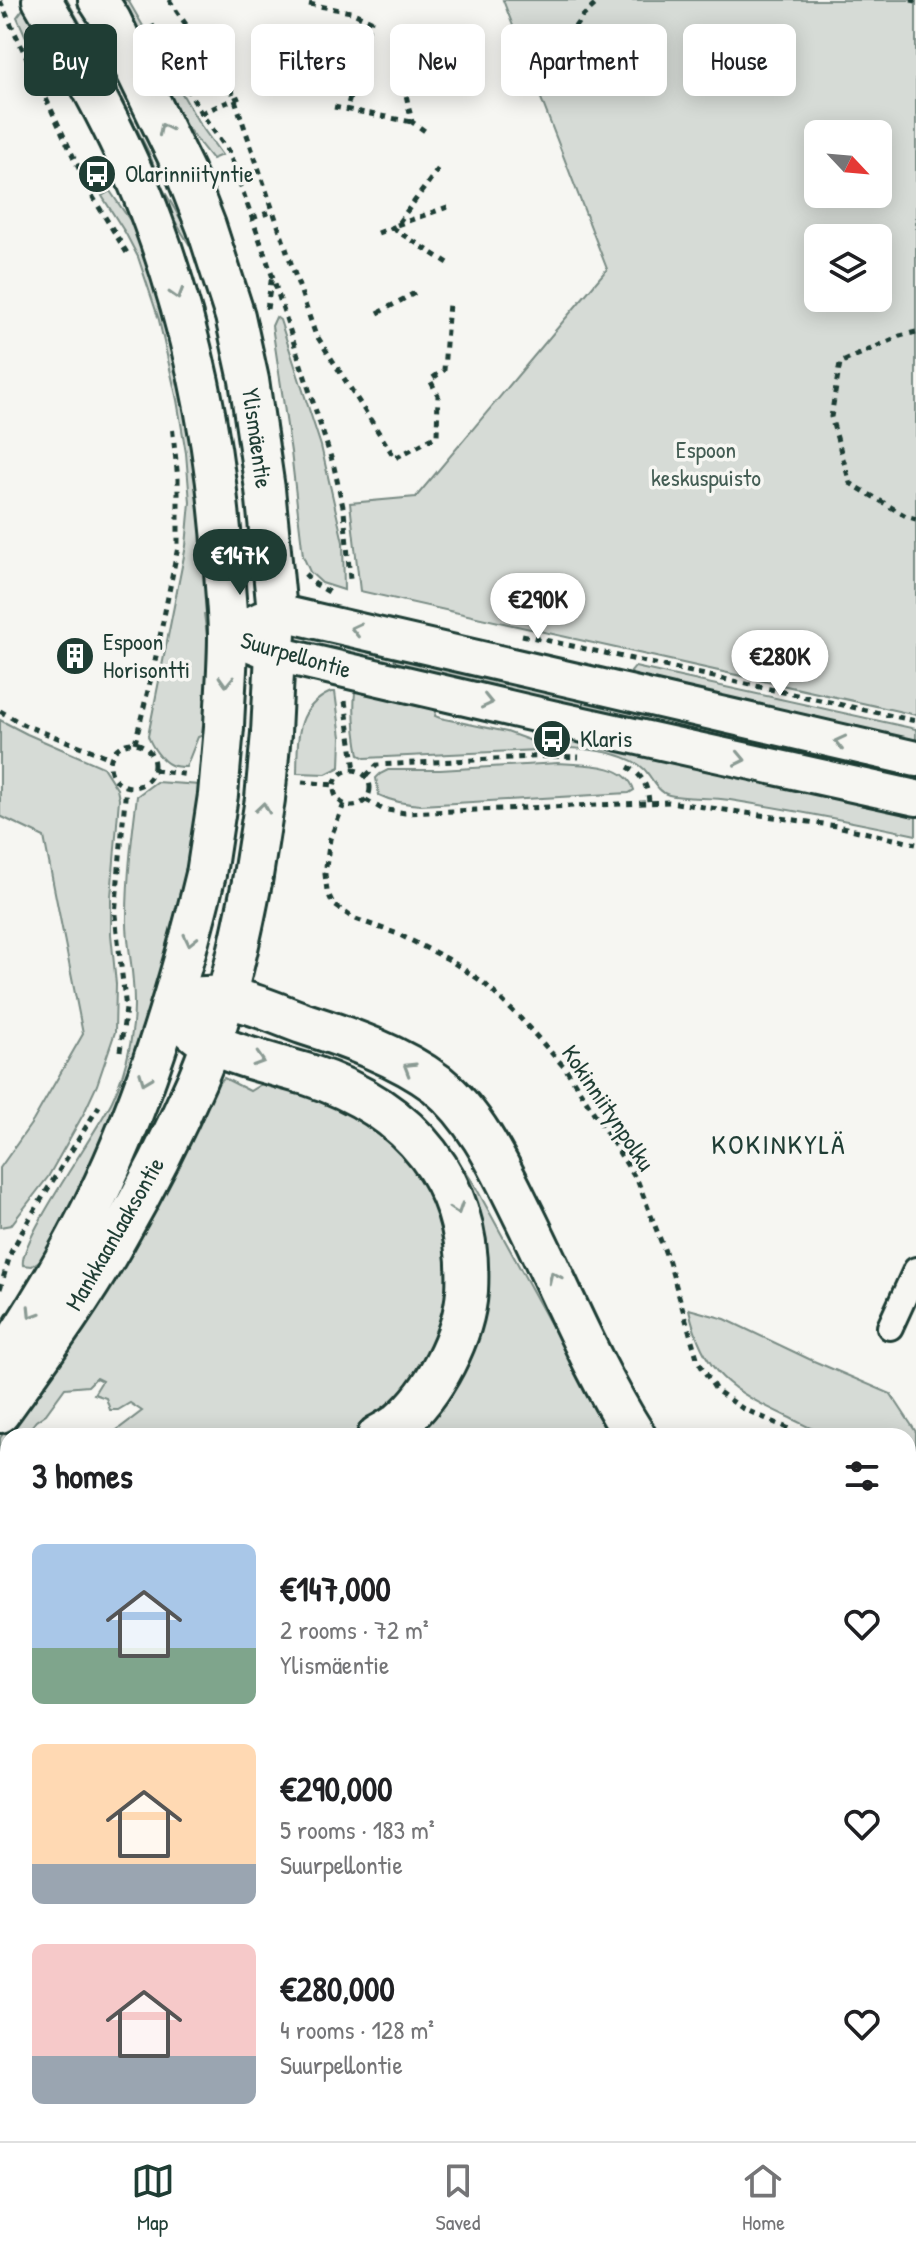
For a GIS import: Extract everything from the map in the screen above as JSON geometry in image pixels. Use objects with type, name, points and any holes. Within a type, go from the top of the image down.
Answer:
[{"type":"highway","points":[[391,1428],[426,1394],[445,1362],[458,1331],[467,1296],[468,1262],[464,1229],[452,1194],[419,1142],[394,1118],[361,1096],[312,1076],[211,1043],[185,1024],[172,1006],[195,997],[226,997],[389,1056],[436,1084],[465,1111],[493,1154],[628,1425]]},
{"type":"main road","name":"Ylismäentie","points":[[42,0],[122,148],[152,220],[177,294],[200,381],[214,456],[228,635],[224,727],[206,874],[172,1006]]},
{"type":"main road","name":"Ylismäentie","points":[[98,0],[111,20],[185,172],[206,226],[235,316],[249,380],[265,489],[277,612],[265,799],[252,882],[226,997],[211,1043]]},
{"type":"main road","name":"Suurpellontie","points":[[228,635],[277,612],[916,759]]},
{"type":"main road","name":"Suurpellontie","points":[[228,635],[276,654],[916,798]]},
{"type":"main road","name":"Mankkaanlaaksontie","points":[[0,1364],[47,1290],[84,1223],[114,1160],[172,1006]]},
{"type":"main road","name":"Mankkaanlaaksontie","points":[[0,1413],[115,1243],[153,1172],[211,1043]]},
{"type":"street","points":[[890,1327],[916,1270]]},
{"type":"path","points":[[11,0],[1,3],[91,194],[129,257]]},
{"type":"path","points":[[169,0],[186,24]]},
{"type":"path","points":[[577,24],[600,0]]},
{"type":"path","points":[[309,4],[351,12],[371,21],[347,109]]},
{"type":"path","points":[[148,17],[152,24]]},
{"type":"path","points":[[235,94],[315,333],[324,342],[395,458],[437,436],[438,395],[430,380],[444,370],[449,303]]},
{"type":"path","points":[[192,96],[229,152],[272,275],[334,467],[344,511],[350,579]]},
{"type":"path","points":[[406,96],[412,122]]},
{"type":"path","points":[[201,113],[238,98]]},
{"type":"path","points":[[334,107],[412,122],[425,131]]},
{"type":"path","points":[[394,227],[439,168]]},
{"type":"path","points":[[378,233],[450,206]]},
{"type":"path","points":[[252,218],[274,211]]},
{"type":"path","points":[[394,227],[453,266]]},
{"type":"path","points":[[266,312],[272,275]]},
{"type":"path","points":[[378,313],[420,290]]},
{"type":"path","points":[[916,332],[840,363],[831,417],[850,483],[916,519]]},
{"type":"path","points":[[135,743],[178,547],[178,479],[171,424]]},
{"type":"path","points":[[300,569],[315,584],[330,592]]},
{"type":"path","points":[[515,633],[916,721]]},
{"type":"path","points":[[345,696],[355,771]]},
{"type":"path","points":[[0,711],[24,725],[111,758]]},
{"type":"path","points":[[135,743],[149,750],[153,756],[154,770],[146,783],[126,786],[113,776],[111,758],[123,744],[135,743]]},
{"type":"path","points":[[366,776],[377,765],[586,757]]},
{"type":"path","points":[[620,764],[640,776],[648,789],[649,802]]},
{"type":"path","points":[[154,770],[200,776]]},
{"type":"path","points":[[355,771],[366,776],[370,789],[366,800],[353,806],[344,804],[336,795],[335,785],[341,775],[355,771]]},
{"type":"path","points":[[302,782],[335,785]]},
{"type":"path","points":[[119,1054],[126,1009],[115,915],[126,786]]},
{"type":"path","points":[[366,800],[382,809],[405,813],[669,802],[837,826],[916,844]]},
{"type":"path","name":"Kokinniitynpolku","points":[[344,804],[330,839],[325,874],[327,891],[333,904],[353,918],[398,934],[448,959],[483,982],[566,1069],[638,1182],[669,1262],[698,1361],[716,1390],[742,1408],[787,1428]]},
{"type":"path","points":[[0,1289],[3,1267],[11,1252],[100,1105]]},
{"type":"green space","points":[[61,0],[67,0],[81,24],[73,24]]},
{"type":"green space","points":[[115,0],[128,0],[142,24],[133,24],[133,33]]},
{"type":"green space","name":"Espoon keskuspuisto","points":[[503,0],[916,0],[916,715],[360,591],[350,503],[416,497],[607,269],[540,96],[667,96],[667,24],[512,24]]},
{"type":"green space","points":[[26,5],[34,24],[24,24],[24,33],[17,17]]},
{"type":"green space","points":[[117,90],[149,153],[163,189],[197,247],[192,249],[167,208],[110,96],[117,96]]},
{"type":"green space","points":[[168,96],[183,96],[222,155],[212,159],[179,117]]},
{"type":"green space","points":[[110,191],[140,235],[148,256],[192,423],[210,613],[204,614],[207,636],[206,734],[198,737],[186,767],[167,763],[148,736],[186,546],[190,502],[186,453],[159,320],[138,257],[102,196]]},
{"type":"green space","points":[[276,317],[280,320],[321,446],[343,542],[344,590],[322,583],[310,572],[303,556],[272,326]]},
{"type":"green space","points":[[396,656],[916,770],[916,783],[394,665]]},
{"type":"green space","points":[[635,667],[916,729],[916,740],[648,681],[633,676],[631,672]]},
{"type":"green space","points":[[360,689],[437,708],[435,716],[440,718],[507,732],[537,743],[537,750],[365,758],[359,755],[355,724],[355,692]]},
{"type":"green space","points":[[335,692],[341,737],[340,767],[326,774],[297,773],[299,737],[305,716],[319,699]]},
{"type":"green space","points":[[0,720],[103,767],[117,789],[119,799],[111,897],[116,984],[115,1032],[97,1085],[48,1177],[11,1225],[0,1227],[0,1168],[33,1121],[83,1034],[44,837],[0,816]]},
{"type":"green space","points":[[563,737],[916,814],[916,835],[730,800],[669,795],[661,791],[644,769],[628,759],[563,746]]},
{"type":"green space","points":[[558,763],[613,770],[622,774],[634,790],[629,793],[421,805],[379,795],[376,778],[388,770]]},
{"type":"green space","points":[[156,782],[200,785],[184,892],[161,985],[111,1123],[52,1252],[32,1266],[23,1265],[33,1234],[112,1101],[123,1073],[134,1013],[127,925],[137,796]]},
{"type":"green space","points":[[224,1078],[250,1091],[268,1080],[342,1101],[419,1167],[447,1233],[452,1291],[430,1357],[385,1414],[363,1428],[120,1428],[142,1411],[130,1403],[118,1410],[110,1410],[106,1398],[94,1394],[102,1381],[96,1378],[88,1386],[65,1388],[46,1414],[30,1428],[7,1428],[30,1396],[209,1091]]},
{"type":"green space","points":[[405,1101],[425,1120],[474,1184],[608,1428],[413,1428],[479,1321],[401,1107]]},
{"type":"green space","points":[[689,1309],[725,1319],[891,1394],[913,1428],[811,1428],[735,1388],[711,1364],[695,1331]]},
{"type":"place","name":"Olarinniityntie","points":[[97,174]]},
{"type":"place","name":"Espoon Horisontti","points":[[75,656]]},
{"type":"place","name":"Klaris","points":[[552,739]]},
{"type":"district","name":"KOKINKYLÄ","points":[[779,1144]]}]
